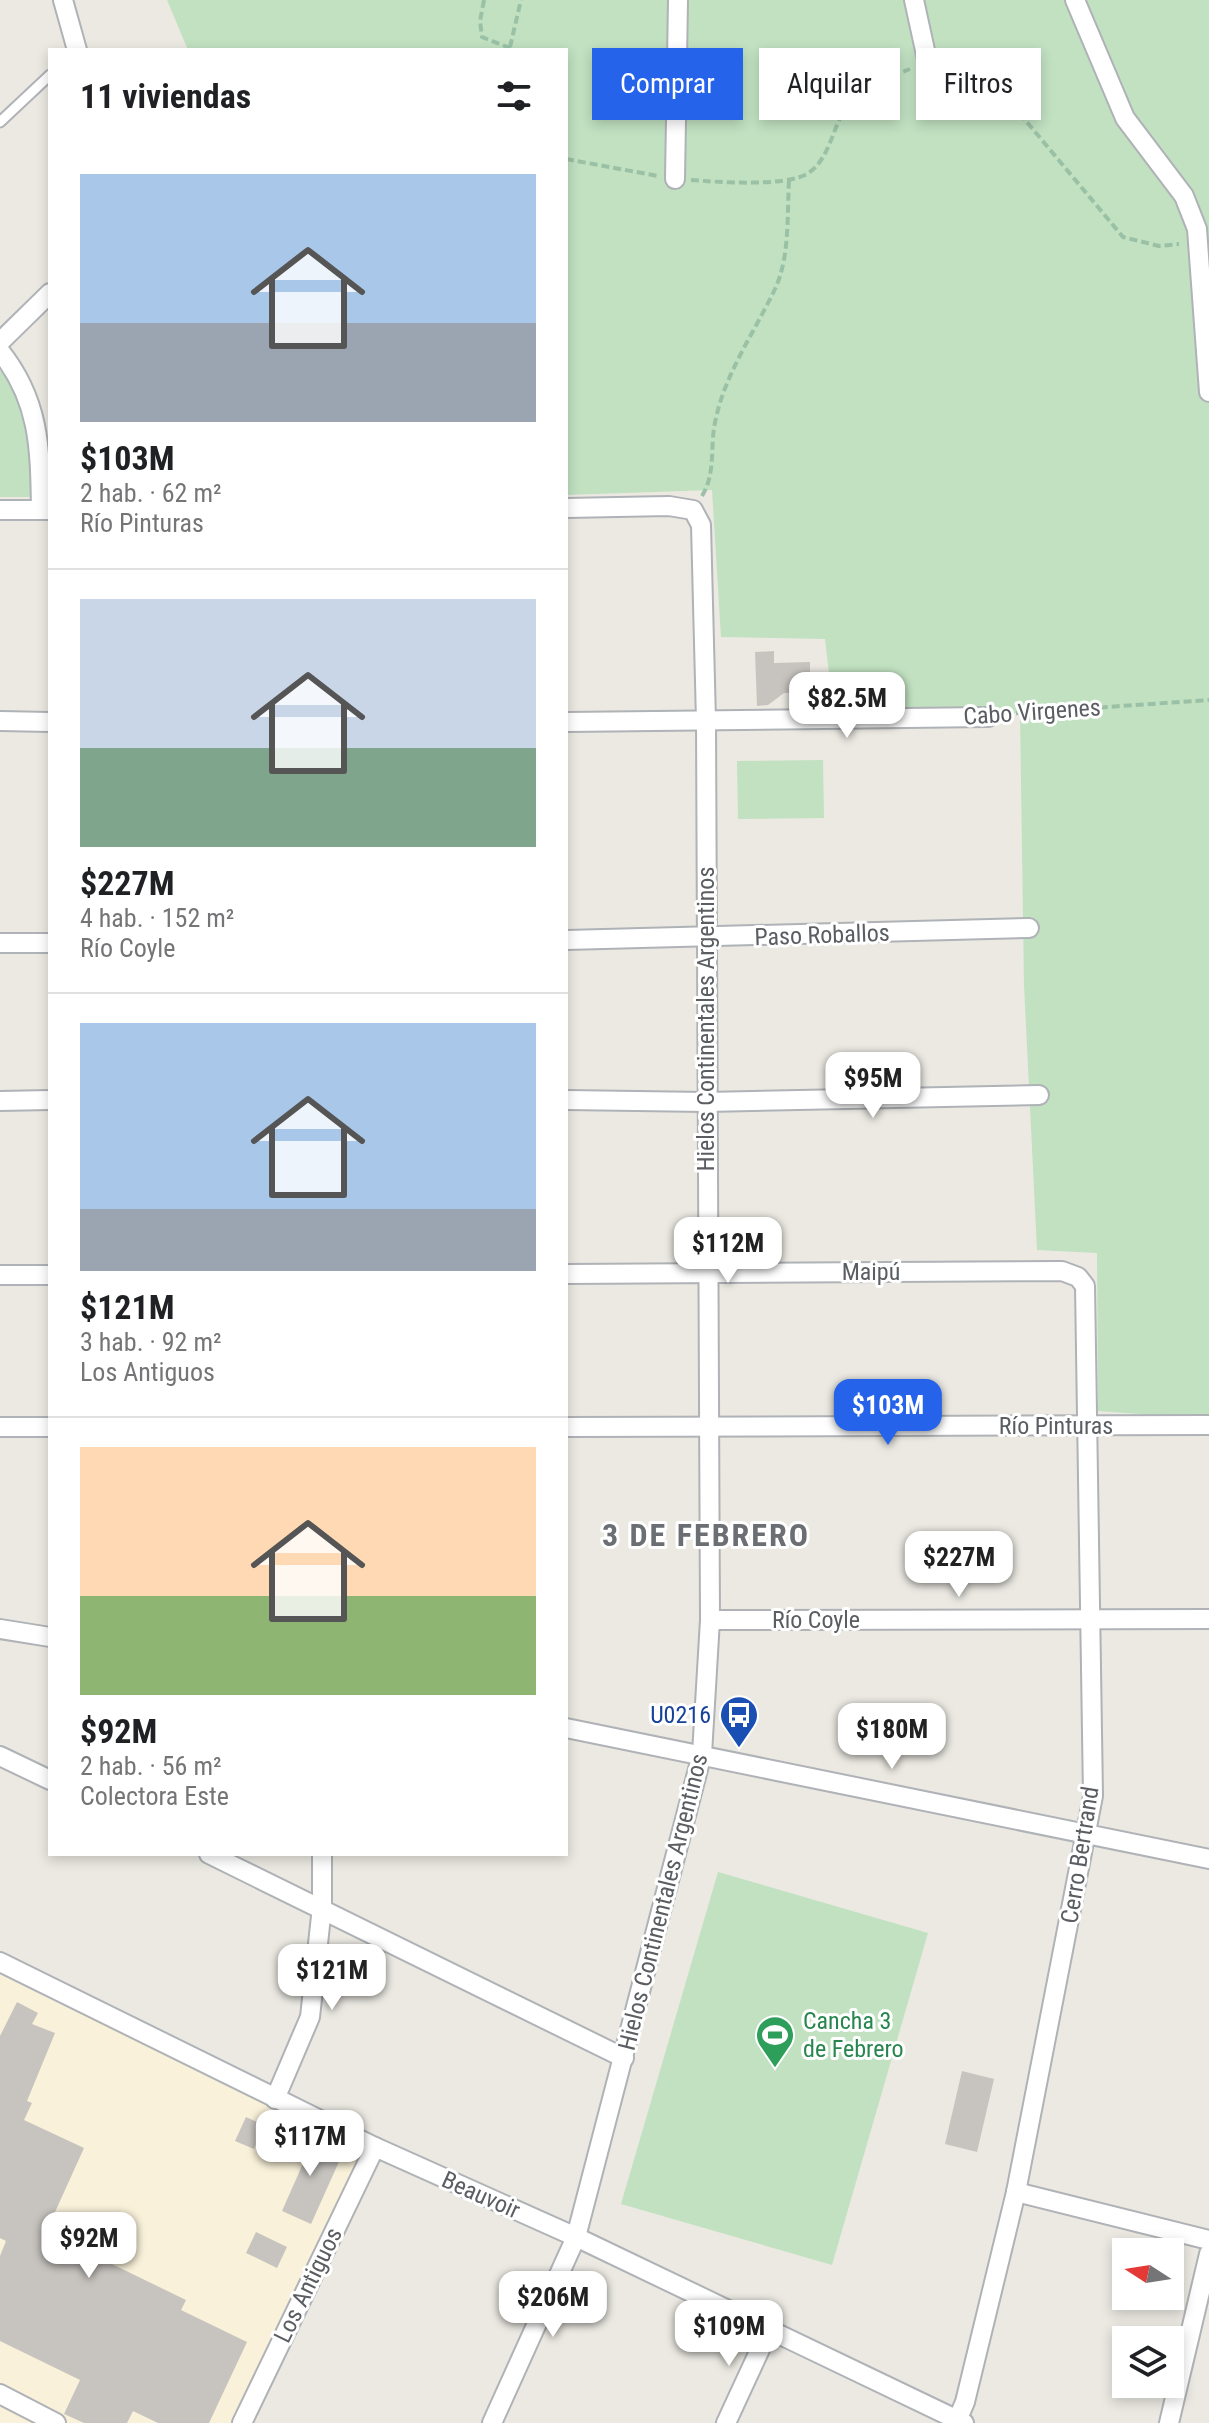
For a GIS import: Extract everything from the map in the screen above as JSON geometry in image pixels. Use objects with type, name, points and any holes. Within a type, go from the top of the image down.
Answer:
[{"type":"street","points":[[63,0],[76,48]]},
{"type":"street","points":[[675,179],[678,0]]},
{"type":"street","points":[[914,0],[924,48]]},
{"type":"street","points":[[1075,0],[1109,87],[1125,118],[1191,208],[1197,242],[1209,392]]},
{"type":"street","points":[[0,342],[48,295]]},
{"type":"street","points":[[0,351],[20,376],[34,414],[46,510],[0,510]]},
{"type":"street","points":[[568,508],[669,506],[693,510]]},
{"type":"street","name":"Hielos Continentales Argentinos","points":[[492,2423],[576,2237],[702,1754],[710,1620],[706,721],[701,525],[693,510]]},
{"type":"street","name":"Cabo Virgenes","points":[[568,722],[988,717]]},
{"type":"street","points":[[0,721],[48,722]]},
{"type":"street","name":"Paso Roballos","points":[[568,940],[705,939],[1029,928]]},
{"type":"street","points":[[0,943],[48,943]]},
{"type":"street","points":[[568,1100],[706,1102],[1039,1095]]},
{"type":"street","points":[[0,1101],[48,1100]]},
{"type":"street","name":"Maipú","points":[[568,1274],[1062,1271],[1078,1277]]},
{"type":"street","points":[[0,1275],[48,1275]]},
{"type":"street","name":"Cerro Bertrand","points":[[959,2422],[1016,2192],[1093,1796],[1090,1426],[1085,1286],[1078,1277]]},
{"type":"street","name":"Río Pinturas","points":[[568,1427],[1209,1425]]},
{"type":"street","points":[[0,1427],[48,1427]]},
{"type":"street","name":"Río Coyle","points":[[710,1620],[1209,1619]]},
{"type":"street","points":[[0,1629],[48,1637]]},
{"type":"street","points":[[568,1728],[1209,1859]]},
{"type":"street","points":[[0,1756],[48,1779]]},
{"type":"street","points":[[213,1856],[624,2058]]},
{"type":"street","points":[[275,2099],[310,2017],[322,1907],[322,1856]]},
{"type":"street","name":"Beauvoir","points":[[0,1962],[375,2147],[576,2237],[959,2422]]},
{"type":"street","name":"Los Antiguos","points":[[242,2423],[375,2147]]},
{"type":"street","points":[[1016,2192],[1209,2240]]},
{"type":"street","points":[[1169,2423],[1209,2254]]},
{"type":"street","points":[[726,2423],[769,2330]]},
{"type":"street","points":[[0,2394],[56,2423]]},
{"type":"lane","points":[[0,122],[48,77]]},
{"type":"path","points":[[484,0],[480,21],[482,37],[507,48]]},
{"type":"path","points":[[512,48],[521,0]]},
{"type":"path","points":[[568,159],[675,179],[789,180],[806,175],[820,162],[848,106],[872,84],[916,68]]},
{"type":"path","points":[[1025,120],[1123,237],[1159,246],[1197,242]]},
{"type":"path","points":[[693,510],[711,482],[715,419],[723,394],[754,325],[776,287],[786,248],[789,180]]},
{"type":"path","name":"Cabo Virgenes","points":[[988,717],[1209,700]]},
{"type":"shaded area","points":[[0,1962],[375,2147],[242,2423],[0,2423]]},
{"type":"green space","points":[[167,0],[1209,0],[1209,1419],[1098,1411],[1097,1253],[1037,1250],[1024,985],[1020,713],[833,708],[825,639],[721,637],[712,490],[568,495],[568,48],[187,48]]},
{"type":"green space","points":[[0,370],[18,399],[23,414],[29,446],[32,497],[0,497]]},
{"type":"green space","points":[[823,760],[824,818],[738,819],[737,761]]},
{"type":"green space","name":"Cancha 3 de Febrero","points":[[718,1872],[928,1933],[832,2265],[621,2204]]},
{"type":"building","points":[[774,651],[774,663],[810,662],[810,692],[784,693],[768,705],[757,706],[755,652]]},
{"type":"building","points":[[17,2002],[38,2013],[32,2024],[55,2033],[27,2101],[32,2103],[24,2120],[84,2148],[46,2232],[186,2300],[181,2310],[247,2342],[209,2423],[158,2423],[133,2411],[127,2423],[84,2423],[64,2414],[80,2380],[0,2341],[0,2256],[6,2241],[0,2238],[0,2036]]},
{"type":"building","points":[[962,2071],[994,2079],[977,2152],[945,2144]]},
{"type":"building","points":[[246,2117],[264,2125],[254,2149],[235,2141]]},
{"type":"building","points":[[291,2132],[312,2145],[313,2142],[342,2155],[311,2224],[282,2211],[305,2159],[283,2146]]},
{"type":"building","points":[[256,2232],[287,2247],[277,2268],[246,2253]]},
{"type":"place","name":"U0216","points":[[739,1749]]},
{"type":"place","name":"Cancha 3 de Febrero","points":[[775,2069]]},
{"type":"district","name":"3 DE FEBRERO","points":[[706,1535]]}]
